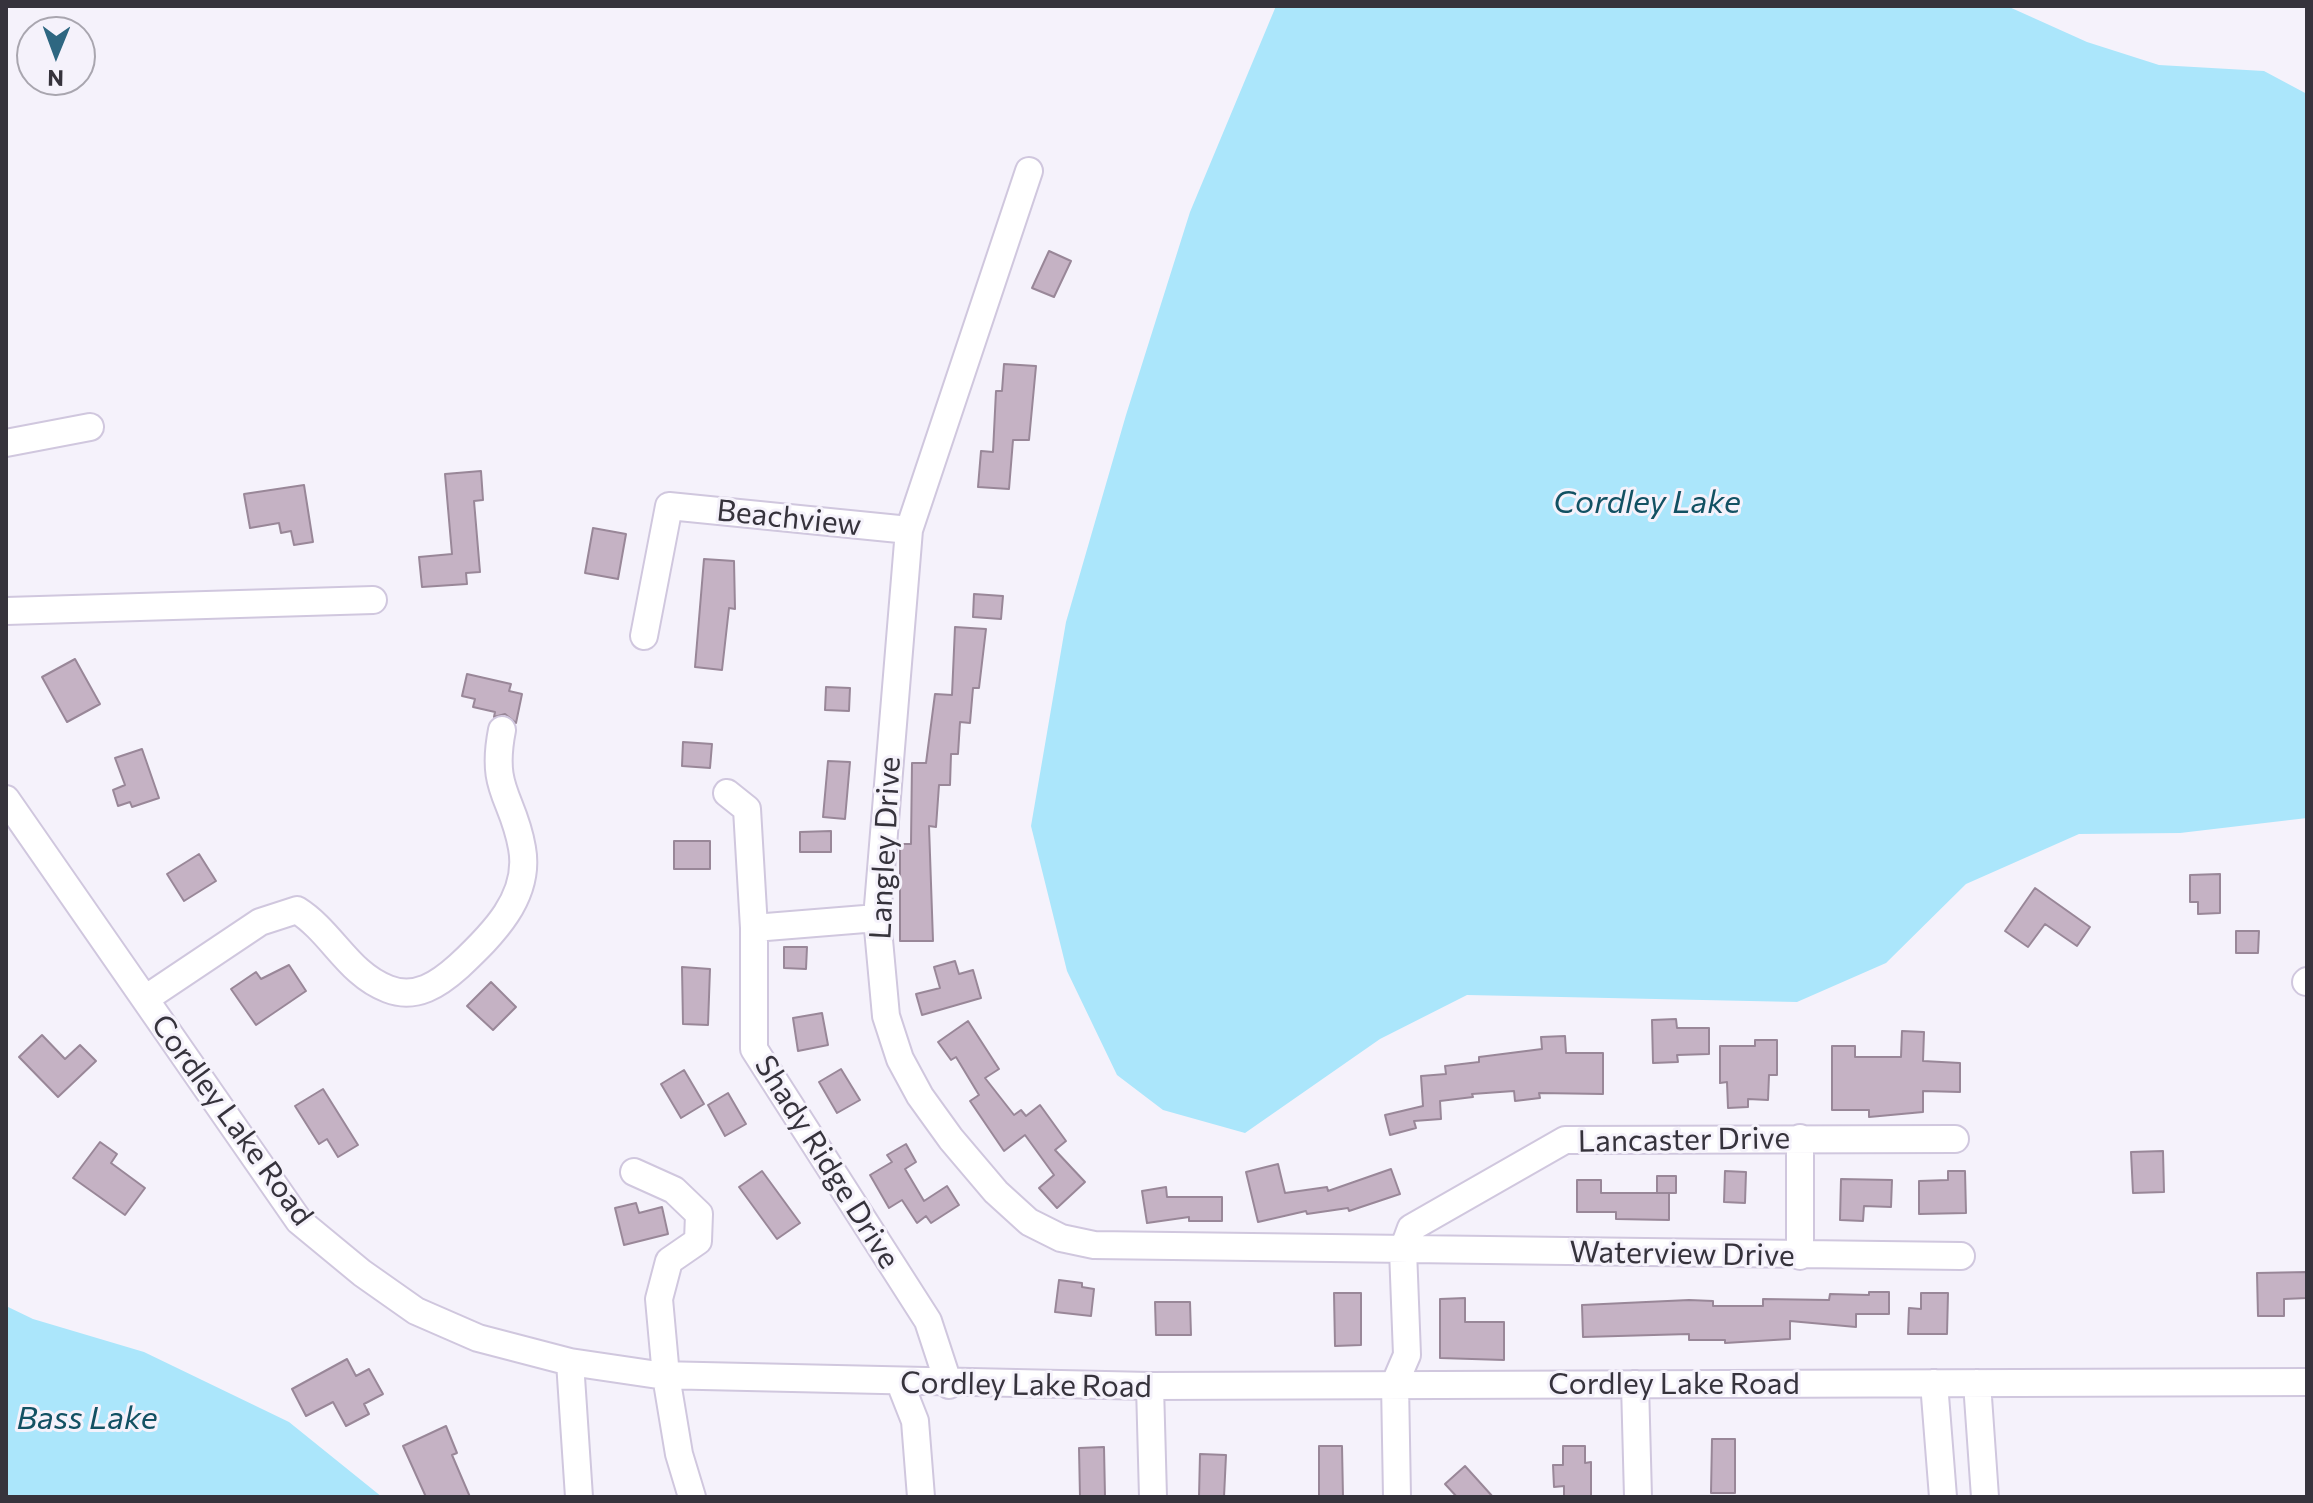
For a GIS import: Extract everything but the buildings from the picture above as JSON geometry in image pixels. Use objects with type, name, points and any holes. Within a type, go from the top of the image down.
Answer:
[{"type":"street","name":"Langley Drive","points":[[1029,171],[909,530],[877,918],[886,1016],[900,1059],[951,1139],[996,1192],[1029,1222],[1061,1238],[1094,1245],[1403,1250]]},
{"type":"street","points":[[6,443],[90,427]]},
{"type":"street","name":"Beachview","points":[[644,636],[669,506],[909,530]]},
{"type":"street","points":[[6,611],[373,600]]},
{"type":"street","points":[[145,999],[260,922],[297,910],[312,920],[361,974],[388,989],[404,993],[436,985],[487,940],[508,912],[521,885],[522,846],[498,777],[497,755],[502,730]]},
{"type":"street","name":"Shady Ridge Drive","points":[[727,793],[747,809],[754,928],[754,1049],[928,1321],[949,1385]]},
{"type":"street","name":"Cordley Lake Road","points":[[6,799],[299,1221],[362,1273],[416,1311],[478,1338],[570,1362],[666,1376],[949,1385],[2307,1382]]},
{"type":"street","points":[[754,928],[877,918]]},
{"type":"street","points":[[1800,1138],[1800,1256]]},
{"type":"street","name":"Lancaster Drive","points":[[1403,1250],[1411,1228],[1565,1140],[1955,1139]]},
{"type":"street","points":[[634,1172],[674,1190],[699,1214],[698,1241],[669,1261],[659,1299],[666,1376],[679,1454],[692,1497]]},
{"type":"street","points":[[1397,1497],[1395,1383],[1407,1355],[1403,1250]]},
{"type":"street","name":"Waterview Drive","points":[[1403,1250],[1961,1256]]},
{"type":"street","points":[[570,1362],[579,1497]]},
{"type":"street","points":[[900,1383],[915,1421],[921,1497]]},
{"type":"street","points":[[1934,1383],[1943,1497]]},
{"type":"street","points":[[1977,1383],[1985,1497]]},
{"type":"street","points":[[1635,1384],[1638,1497]]},
{"type":"street","points":[[1150,1386],[1153,1497]]},
{"type":"water","name":"Cordley Lake","points":[[1276,6],[2007,6],[2087,42],[2159,65],[2264,71],[2307,94],[2307,818],[2180,833],[2079,834],[1966,884],[1886,963],[1797,1002],[1467,995],[1380,1039],[1245,1133],[1163,1110],[1117,1075],[1067,971],[1031,826],[1066,622],[1126,415],[1190,212]]},
{"type":"water","name":"Bass Lake","points":[[6,1306],[33,1319],[144,1352],[289,1422],[382,1497],[6,1497]]}]
